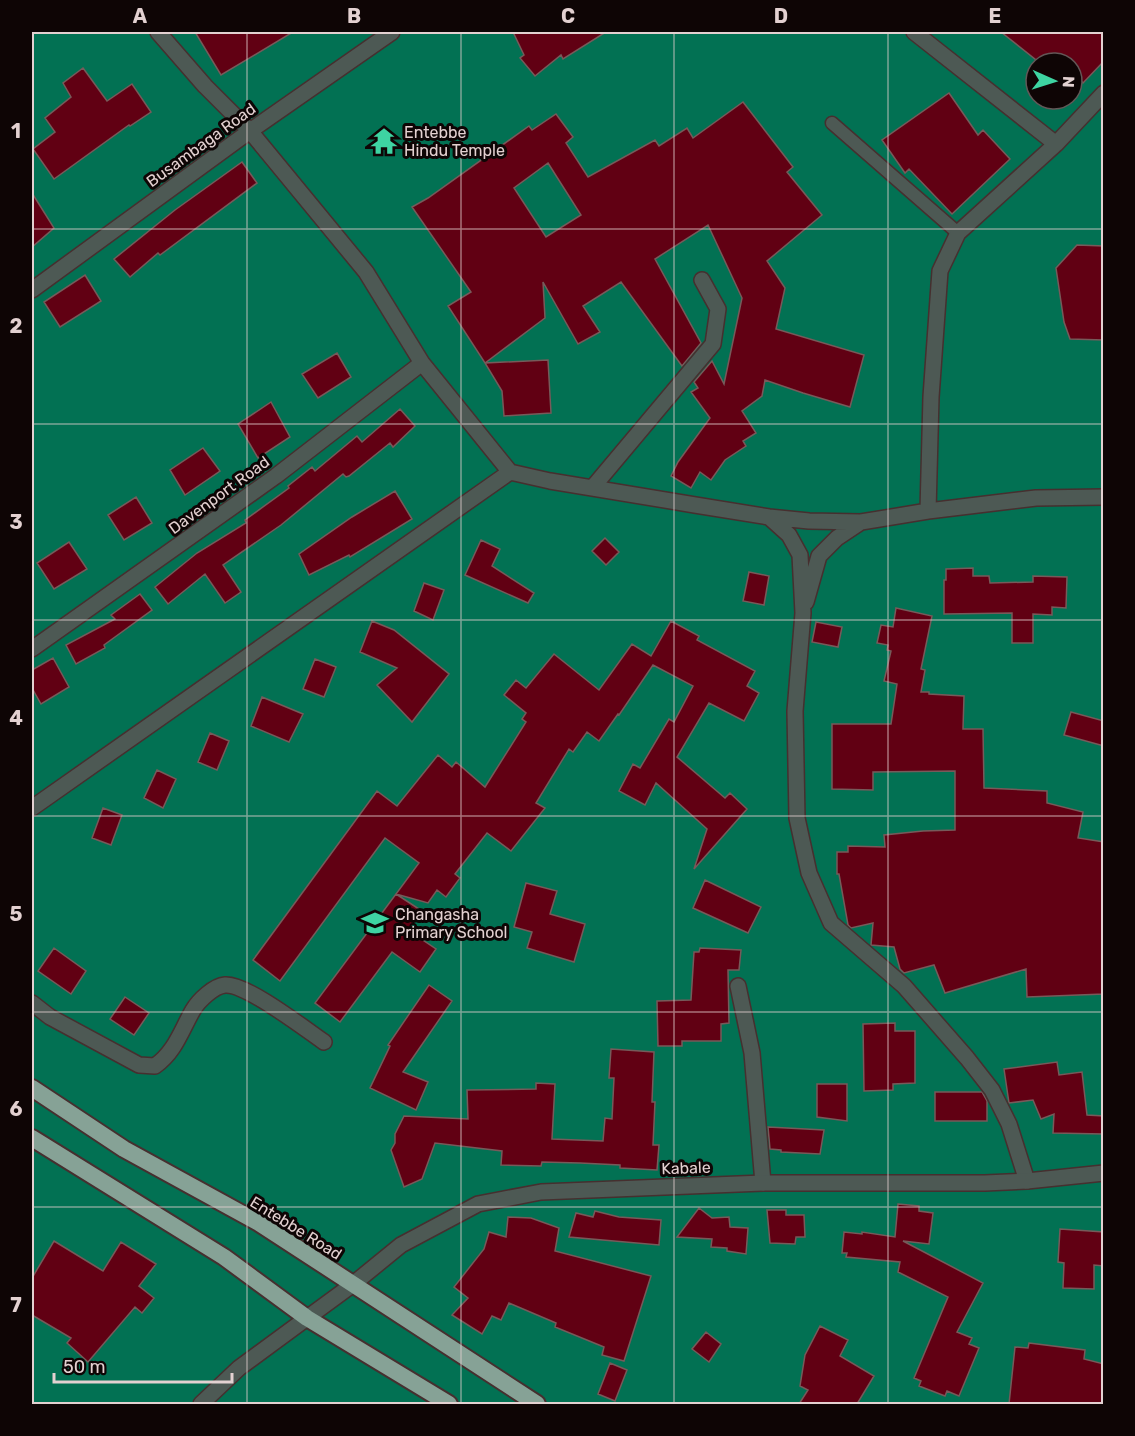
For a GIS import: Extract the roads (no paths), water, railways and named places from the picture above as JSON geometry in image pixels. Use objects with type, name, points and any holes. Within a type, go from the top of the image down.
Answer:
[{"type":"highway","name":"Entebbe Road","points":[[32,1088],[124,1149],[259,1223],[537,1404]]},
{"type":"highway","points":[[32,1138],[224,1257],[307,1318],[449,1404]]},
{"type":"street","points":[[158,32],[205,86],[250,131],[366,272],[422,363],[510,472],[550,481],[770,517],[861,522],[1036,498],[1104,497]]},
{"type":"street","name":"Busambaga Road","points":[[32,290],[250,131],[392,32]]},
{"type":"street","points":[[914,32],[1056,144]]},
{"type":"street","points":[[928,511],[931,397],[940,271],[958,233],[1056,144],[1104,93]]},
{"type":"street","points":[[593,487],[713,344],[718,309],[702,280]]},
{"type":"street","name":"Davenport Road","points":[[32,649],[276,476],[422,363]]},
{"type":"street","points":[[32,808],[510,472]]},
{"type":"street","points":[[770,517],[789,535],[800,555],[802,613],[795,711],[797,818],[810,873],[831,923],[904,986],[992,1090],[1009,1124],[1027,1181]]},
{"type":"street","points":[[802,613],[819,556],[837,538],[861,522]]},
{"type":"street","points":[[32,1003],[50,1017],[139,1065],[155,1066],[168,1057],[195,1007],[210,992],[225,985],[242,988],[324,1042]]},
{"type":"street","points":[[738,986],[752,1053],[763,1183]]},
{"type":"street","name":"Kabale","points":[[201,1404],[239,1368],[352,1285],[401,1245],[478,1204],[541,1192],[763,1183],[1027,1181],[1104,1173]]},
{"type":"lane","points":[[832,123],[958,233]]},
{"type":"place","name":"Entebbe Hindu Temple","points":[[384,141]]},
{"type":"place","name":"Changasha Primary School","points":[[375,923]]}]
